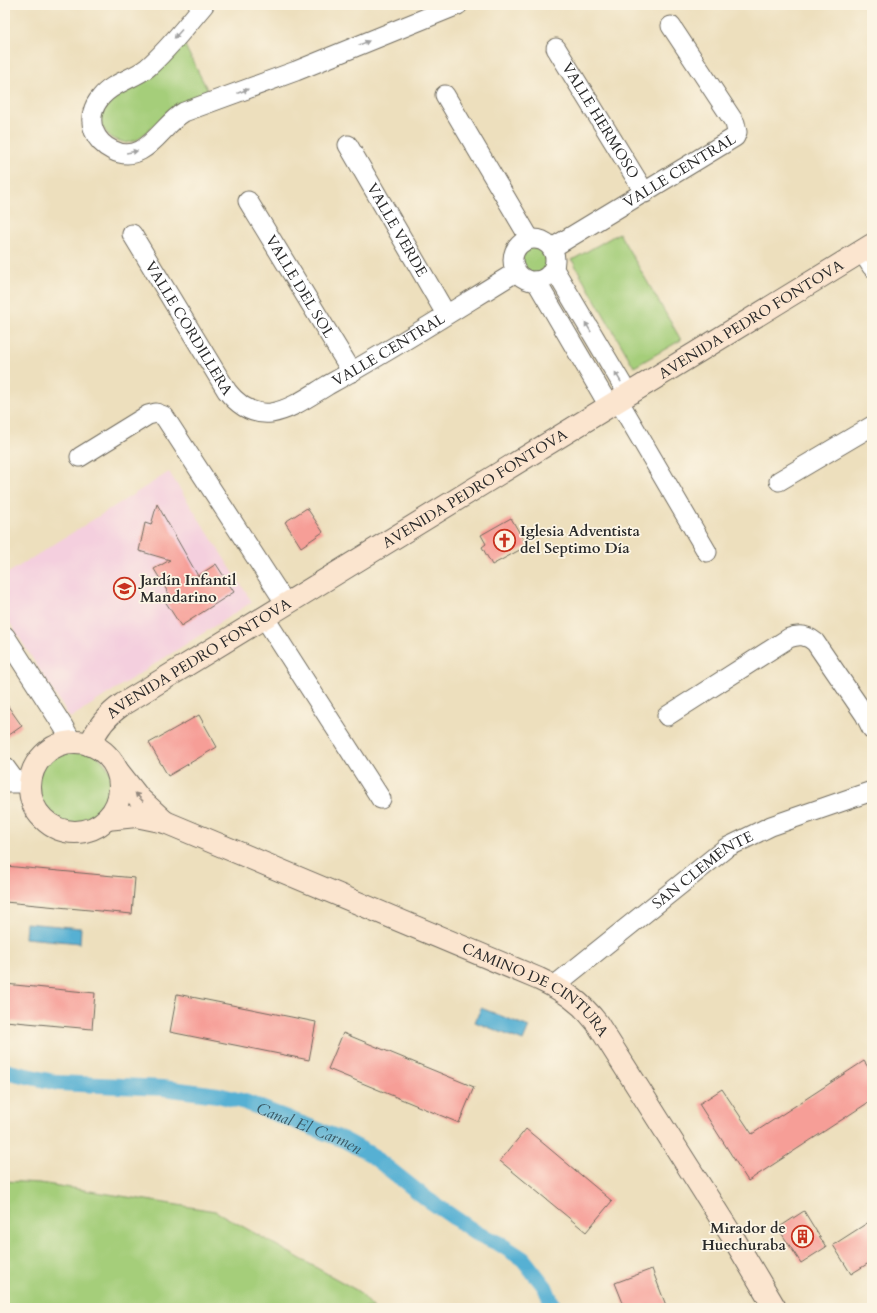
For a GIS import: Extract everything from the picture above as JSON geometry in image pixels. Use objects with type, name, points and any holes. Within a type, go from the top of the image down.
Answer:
[{"type":"street","points":[[204,5],[148,67],[135,77],[106,91],[97,101],[94,108],[92,124],[98,138],[111,150],[119,153],[140,151],[152,144],[173,120],[184,112],[296,71],[432,10],[458,5]]},
{"type":"street","name":"VALLE CENTRAL","points":[[552,248],[731,141],[737,132],[735,123],[671,26]]},
{"type":"street","name":"VALLE HERMOSO","points":[[556,48],[645,193]]},
{"type":"street","points":[[445,95],[530,239]]},
{"type":"street","name":"VALLE VERDE","points":[[348,146],[446,314]]},
{"type":"street","name":"VALLE DEL SOL","points":[[248,201],[352,372]]},
{"type":"street","name":"VALLE CORDILLERA","points":[[132,234],[227,391],[241,405],[255,412]]},
{"type":"street","points":[[530,239],[543,240],[552,248],[556,256],[554,269],[547,278],[536,281],[525,279],[516,272],[513,254],[519,244],[530,239]]},
{"type":"street","name":"AVENIDA PEDRO FONTOVA","points":[[81,743],[114,710],[618,400],[869,254]]},
{"type":"street","points":[[554,269],[618,400]]},
{"type":"street","name":"VALLE CENTRAL","points":[[255,412],[270,413],[285,409],[352,372],[516,272]]},
{"type":"street","points":[[536,281],[618,400],[707,552]]},
{"type":"street","points":[[80,457],[148,415],[156,413],[164,416],[286,604]]},
{"type":"street","points":[[778,481],[872,426]]},
{"type":"street","points":[[264,617],[381,799]]},
{"type":"street","points":[[667,716],[789,638],[800,635],[806,636],[815,642],[865,715],[872,729]]},
{"type":"street","points":[[5,636],[64,726],[81,743],[106,754],[117,770],[120,780],[118,801],[107,819],[94,828],[78,832],[61,830],[41,816],[36,809],[30,792],[14,779],[35,766],[49,750],[60,745],[81,743]]},
{"type":"street","name":"CAMINO DE CINTURA","points":[[117,770],[139,798],[165,822]]},
{"type":"street","name":"SAN CLEMENTE","points":[[554,986],[726,848],[771,826],[872,791]]},
{"type":"street","name":"CAMINO DE CINTURA","points":[[107,819],[136,816],[165,822],[554,986],[576,1000],[597,1023],[730,1232],[775,1308]]},
{"type":"shaded area","name":"Jardín Infantil Mandarino","points":[[169,472],[252,602],[70,718],[5,615],[5,575]]},
{"type":"green space","points":[[183,42],[209,93],[181,104],[137,140],[126,143],[111,138],[102,127],[98,114],[108,99],[152,78]]},
{"type":"green space","points":[[619,233],[681,340],[634,367],[572,260]]},
{"type":"green space","points":[[535,244],[546,248],[550,259],[546,270],[535,274],[524,270],[520,259],[524,248]]},
{"type":"green space","points":[[75,749],[89,752],[102,760],[110,773],[113,787],[110,801],[102,814],[89,822],[75,825],[61,822],[48,814],[40,801],[37,787],[40,773],[48,760],[61,752]]},
{"type":"green space","points":[[5,1181],[40,1183],[215,1211],[358,1291],[374,1308],[5,1308]]},
{"type":"water","points":[[26,923],[81,928],[80,943],[25,938]]},
{"type":"water","points":[[481,1008],[529,1027],[523,1041],[475,1022]]},
{"type":"building","points":[[157,504],[198,576],[216,564],[234,592],[181,626],[163,598],[169,594],[154,569],[170,560],[139,551],[145,523],[151,525]]},
{"type":"building","points":[[307,508],[323,532],[301,547],[285,522]]},
{"type":"building","name":"Iglesia Adventista del Septimo Día","points":[[511,518],[527,546],[492,565],[482,547],[486,544],[481,535]]},
{"type":"building","points":[[5,702],[22,726],[5,738]]},
{"type":"building","points":[[199,715],[217,747],[168,776],[149,743]]},
{"type":"building","points":[[5,866],[135,878],[132,914],[5,902]]},
{"type":"building","points":[[5,984],[95,993],[92,1029],[5,1021]]},
{"type":"building","points":[[177,994],[316,1022],[309,1060],[170,1032]]},
{"type":"building","points":[[343,1033],[474,1087],[459,1123],[328,1069]]},
{"type":"building","points":[[864,1061],[872,1073],[872,1100],[748,1181],[699,1104],[722,1089],[752,1134]]},
{"type":"building","points":[[526,1129],[612,1201],[586,1232],[500,1161]]},
{"type":"building","name":"Mirador de Huechuraba","points":[[804,1211],[826,1247],[801,1263],[778,1228]]},
{"type":"building","points":[[872,1220],[872,1261],[851,1274],[833,1245]]},
{"type":"building","points":[[652,1269],[667,1308],[625,1308],[615,1283]]},
{"type":"waterway","name":"Canal El Carmen","points":[[5,1071],[58,1083],[163,1088],[218,1095],[245,1102],[344,1140],[370,1154],[427,1199],[478,1234],[500,1244],[523,1259],[545,1287],[554,1308]]},
{"type":"place","name":"Iglesia Adventista del Septimo Día","points":[[504,540]]},
{"type":"place","name":"Jardín Infantil Mandarino","points":[[124,589]]},
{"type":"place","name":"Mirador de Huechuraba","points":[[802,1237]]}]
